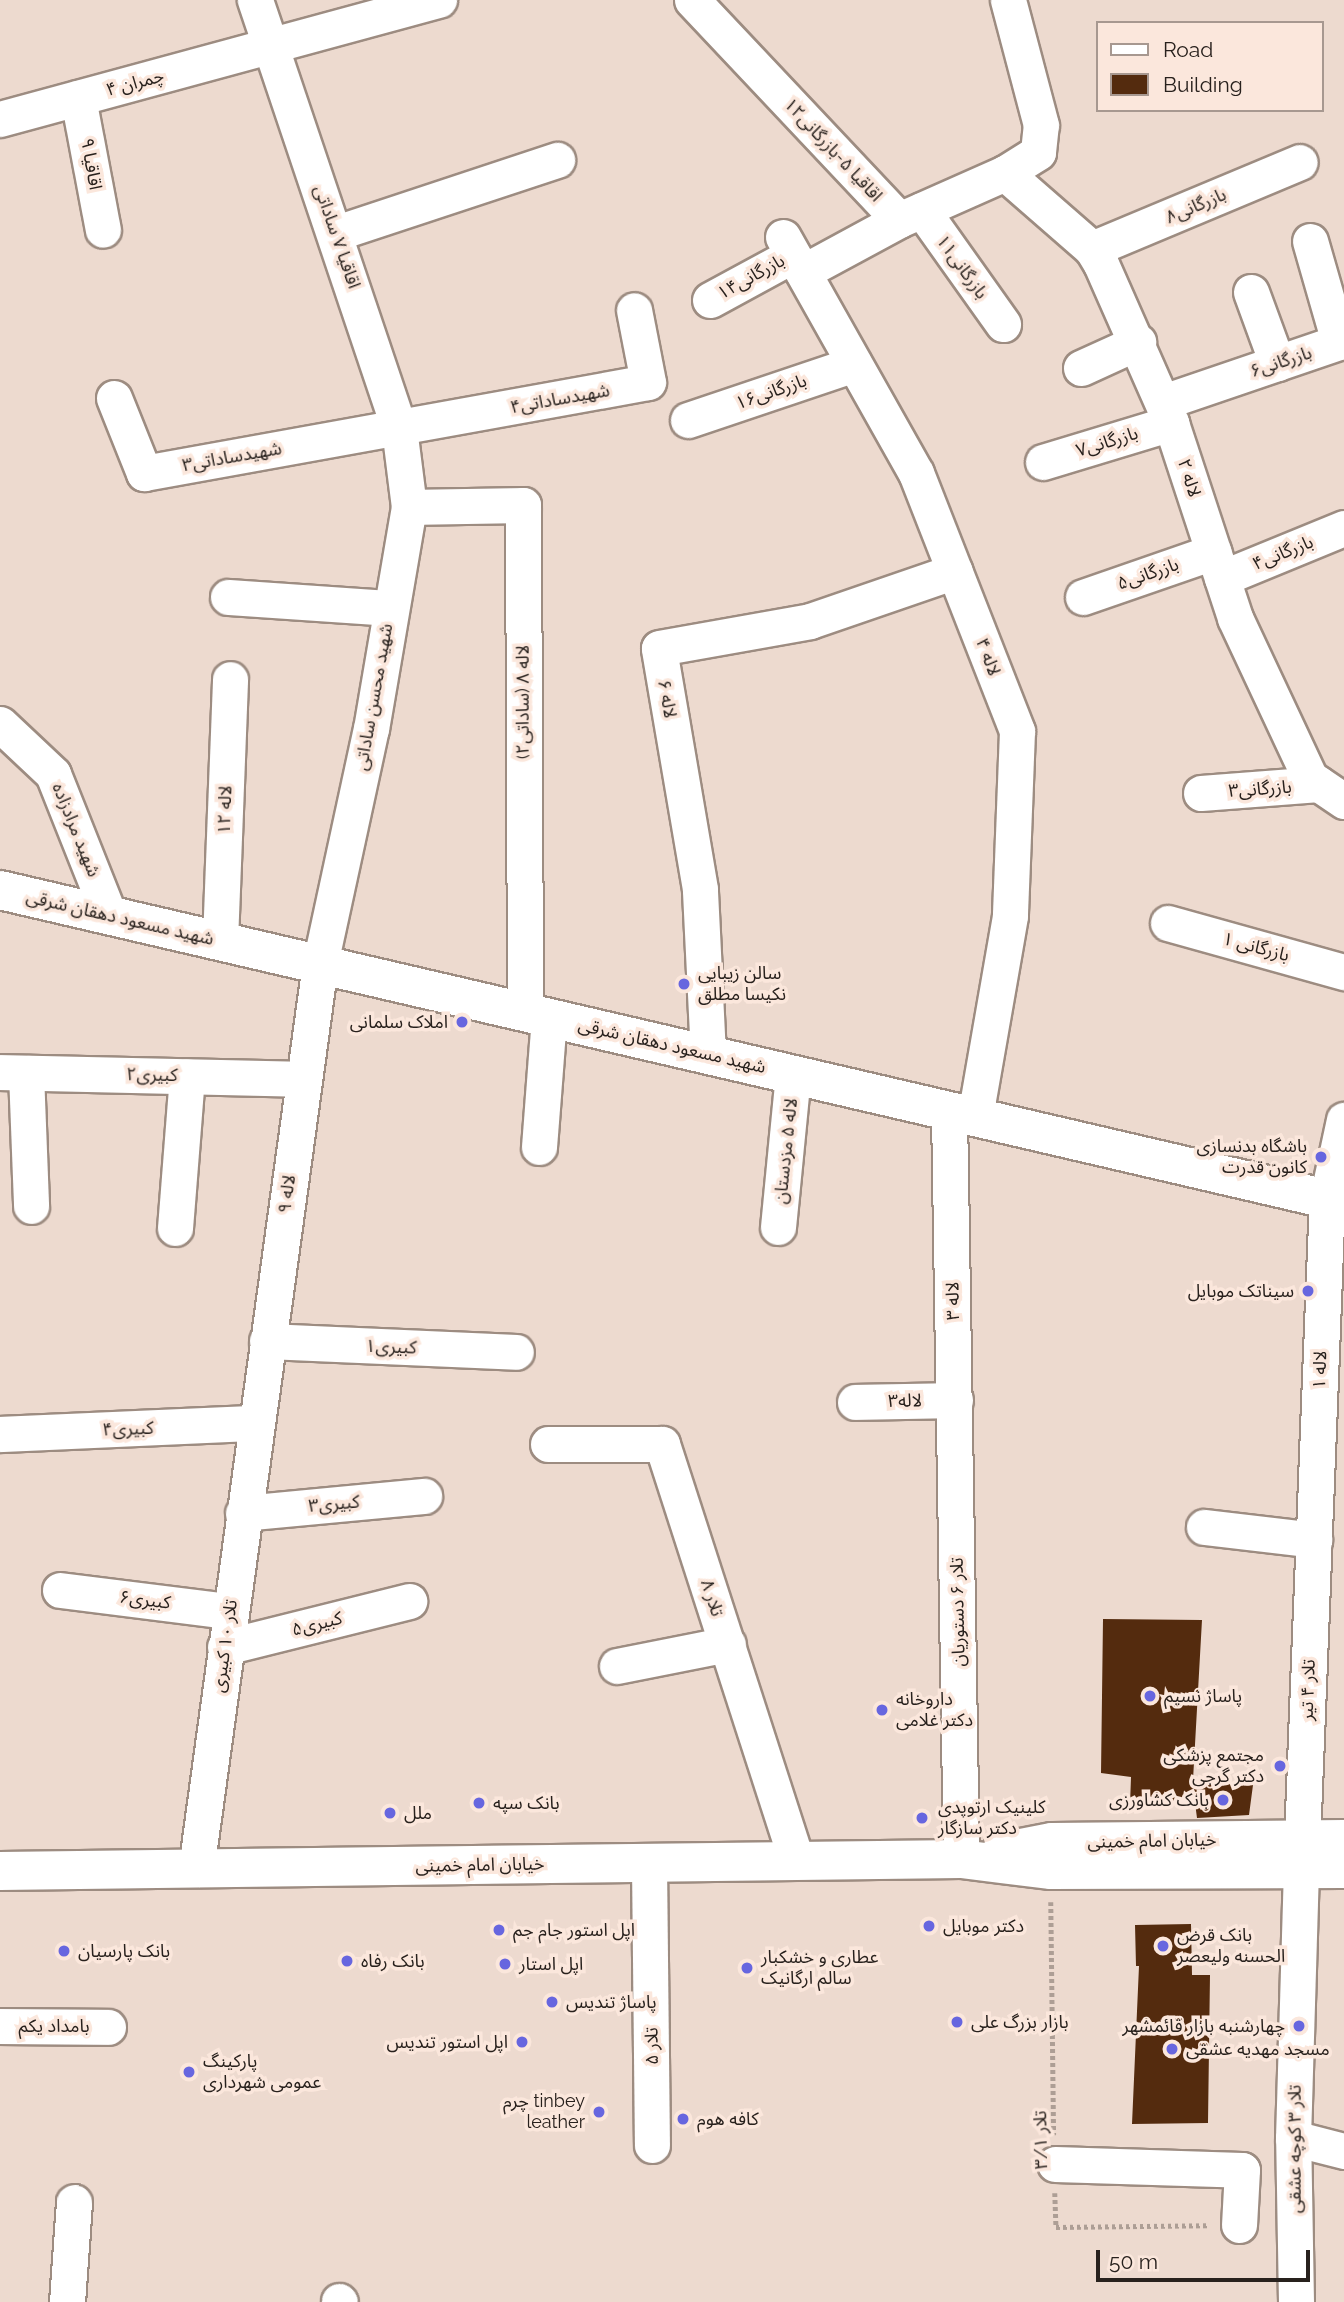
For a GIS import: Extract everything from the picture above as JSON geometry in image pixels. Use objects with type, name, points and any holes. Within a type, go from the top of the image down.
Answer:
[{"type":"main road","name":"شهید مسعود دهقان شرقی","points":[[0,890],[1335,1201]]},
{"type":"main road","name":"خیابان امام خمینی","points":[[0,1871],[961,1859],[1051,1870],[1301,1854],[1344,1839]]},
{"type":"main road","name":"خیابان امام خمینی","points":[[961,1859],[1052,1843],[1301,1854],[1344,1869]]},
{"type":"street","name":"اقاقیا ۷ ساداتی","points":[[255,0],[336,233],[399,428]]},
{"type":"street","name":"چمران ۴","points":[[0,119],[439,0]]},
{"type":"street","name":"اقاقیا ۵-بازرگانی۱۲","points":[[692,0],[911,215],[793,255]]},
{"type":"street","points":[[911,215],[1005,173],[1038,152],[1041,139],[1008,0]]},
{"type":"street","name":"اقاقیا ۹","points":[[78,98],[103,230]]},
{"type":"street","points":[[336,233],[557,160]]},
{"type":"street","name":"بازرگانی۸","points":[[1092,249],[1300,162]]},
{"type":"street","name":"لاله ۲","points":[[1005,173],[1092,249],[1139,342],[1167,413],[1235,618],[1304,766],[1331,793]]},
{"type":"street","name":"بازرگانی۱۱","points":[[911,215],[1003,324]]},
{"type":"street","name":"بازرگانی۶","points":[[1167,413],[1277,363],[1339,342],[1310,241]]},
{"type":"street","name":"بازرگانی۱۴","points":[[710,300],[793,255]]},
{"type":"street","name":"لاله ۴","points":[[793,255],[916,473],[1017,732],[1010,916],[962,1114]]},
{"type":"street","points":[[1251,292],[1277,363]]},
{"type":"street","name":"شهیدساداتی۴","points":[[399,428],[648,382],[634,310]]},
{"type":"street","points":[[1081,368],[1139,342]]},
{"type":"street","name":"بازرگانی۱۶","points":[[688,420],[854,363]]},
{"type":"street","name":"شهیدساداتی۳","points":[[114,398],[144,473],[399,428]]},
{"type":"street","name":"بازرگانی۷","points":[[1043,462],[1167,413]]},
{"type":"street","name":"شهید محسن ساداتی","points":[[320,964],[371,729],[389,608],[409,507],[399,428]]},
{"type":"street","name":"لاله ۸ (ساداتی۲)","points":[[409,507],[523,505],[537,1015]]},
{"type":"street","name":"بازرگانی۴","points":[[1218,565],[1344,528]]},
{"type":"street","name":"بازرگانی۵","points":[[1083,597],[1218,565]]},
{"type":"street","name":"لاله ۶","points":[[708,1055],[700,889],[659,648],[810,621],[955,571]]},
{"type":"street","points":[[228,597],[389,608]]},
{"type":"street","name":"لاله ۱۲","points":[[220,941],[230,679]]},
{"type":"street","name":"شهید مرادزاده","points":[[0,724],[53,774],[109,915]]},
{"type":"street","name":"بازرگانی۳","points":[[1201,793],[1331,793]]},
{"type":"street","name":"بازرگانی ۱","points":[[1168,923],[1344,972]]},
{"type":"street","name":"لاله ۹","points":[[256,1423],[320,964]]},
{"type":"street","points":[[537,1015],[539,1147]]},
{"type":"street","points":[[13,1073],[31,1206]]},
{"type":"street","name":"کبیری۲","points":[[13,1073],[303,1079]]},
{"type":"street","name":"لاله ۵ مزدستان","points":[[778,1227],[793,1075]]},
{"type":"street","points":[[175,1228],[187,1076]]},
{"type":"street","name":"لاله ۳","points":[[957,1490],[955,1400],[962,1114]]},
{"type":"street","points":[[1335,1201],[1344,1120]]},
{"type":"street","name":"لاله ۱","points":[[1314,1540],[1335,1201]]},
{"type":"street","name":"کبیری۱","points":[[267,1341],[516,1352]]},
{"type":"street","name":"لاله۳","points":[[855,1402],[955,1400]]},
{"type":"street","name":"کبیری۴","points":[[0,1434],[256,1423]]},
{"type":"street","name":"تلار ۱۰ کبیری","points":[[196,1869],[256,1423]]},
{"type":"street","name":"تلار ۸","points":[[548,1444],[662,1444],[797,1861]]},
{"type":"street","name":"تلار ۶ دستوریان","points":[[957,1490],[961,1859]]},
{"type":"street","name":"کبیری۳","points":[[243,1513],[424,1496]]},
{"type":"street","points":[[1204,1527],[1314,1540]]},
{"type":"street","name":"تلار ۴ تیر","points":[[1301,1854],[1314,1540]]},
{"type":"street","name":"کبیری۶","points":[[60,1590],[229,1611]]},
{"type":"street","name":"کبیری۵","points":[[225,1647],[409,1601]]},
{"type":"street","points":[[617,1667],[728,1644]]},
{"type":"street","name":"تلار ۳ کوچه عشقی","points":[[1296,2302],[1293,2138],[1301,1854]]},
{"type":"street","name":"تلار ۵","points":[[649,1863],[652,2145]]},
{"type":"street","name":"بامداد یکم","points":[[0,2026],[108,2026]]},
{"type":"street","points":[[1293,2138],[1344,2151]]},
{"type":"street","points":[[1055,2164],[1242,2170],[1240,2208],[1294,2190]]},
{"type":"street","points":[[67,2302],[74,2202]]},
{"type":"path","name":"تلار ۳/۱","points":[[1051,1870],[1056,2227],[1240,2208]]},
{"type":"building","name":"پاساژ نسیم","points":[[1103,1619],[1202,1620],[1193,1780],[1253,1785],[1249,1815],[1197,1818],[1195,1803],[1130,1805],[1131,1777],[1101,1773]]},
{"type":"building","name":"مسجد مهدیه عشقی","points":[[1191,1924],[1192,1975],[1210,1975],[1208,2123],[1132,2124],[1139,1966],[1136,1966],[1135,1925]]},
{"type":"place","name":"سالن زیبایی نکیسا مطلق","points":[[684,984]]},
{"type":"place","name":"املاک سلمانی","points":[[462,1022]]},
{"type":"place","name":"باشگاه بدنسازی کانون قدرت","points":[[1321,1157]]},
{"type":"place","name":"سیناتک موبایل","points":[[1308,1291]]},
{"type":"place","name":"پاساژ نسیم","points":[[1150,1696]]},
{"type":"place","name":"داروخانه دکتر غلامی","points":[[882,1710]]},
{"type":"place","name":"مجتمع پزشکی دکتر گرجی","points":[[1280,1766]]},
{"type":"place","name":"بانک کشاورزی","points":[[1223,1800]]},
{"type":"place","name":"بانک سپه","points":[[479,1803]]},
{"type":"place","name":"ملل","points":[[390,1813]]},
{"type":"place","name":"کلینیک ارتوپدی دکتر سازگار","points":[[922,1818]]},
{"type":"place","name":"دکتر موبایل","points":[[929,1926]]},
{"type":"place","name":"اپل استور جام جم","points":[[499,1930]]},
{"type":"place","name":"بانک قرض الحسنه ولیعصر","points":[[1163,1946]]},
{"type":"place","name":"بانک پارسیان","points":[[64,1951]]},
{"type":"place","name":"بانک رفاه","points":[[347,1961]]},
{"type":"place","name":"اپل استار","points":[[505,1964]]},
{"type":"place","name":"عطاری و خشکبار سالم ارگانیک","points":[[747,1968]]},
{"type":"place","name":"پاساژ تندیس","points":[[552,2002]]},
{"type":"place","name":"بازار بزرگ علی","points":[[957,2022]]},
{"type":"place","name":"چهارشنبه بازار قائمشهر","points":[[1299,2026]]},
{"type":"place","name":"اپل استور تندیس","points":[[522,2042]]},
{"type":"place","name":"مسجد مهدیه عشقی","points":[[1172,2049]]},
{"type":"place","name":"پارکینگ عمومی شهرداری","points":[[189,2072]]},
{"type":"place","name":"چرم tinbey leather","points":[[599,2112]]},
{"type":"place","name":"کافه هوم","points":[[683,2119]]}]
